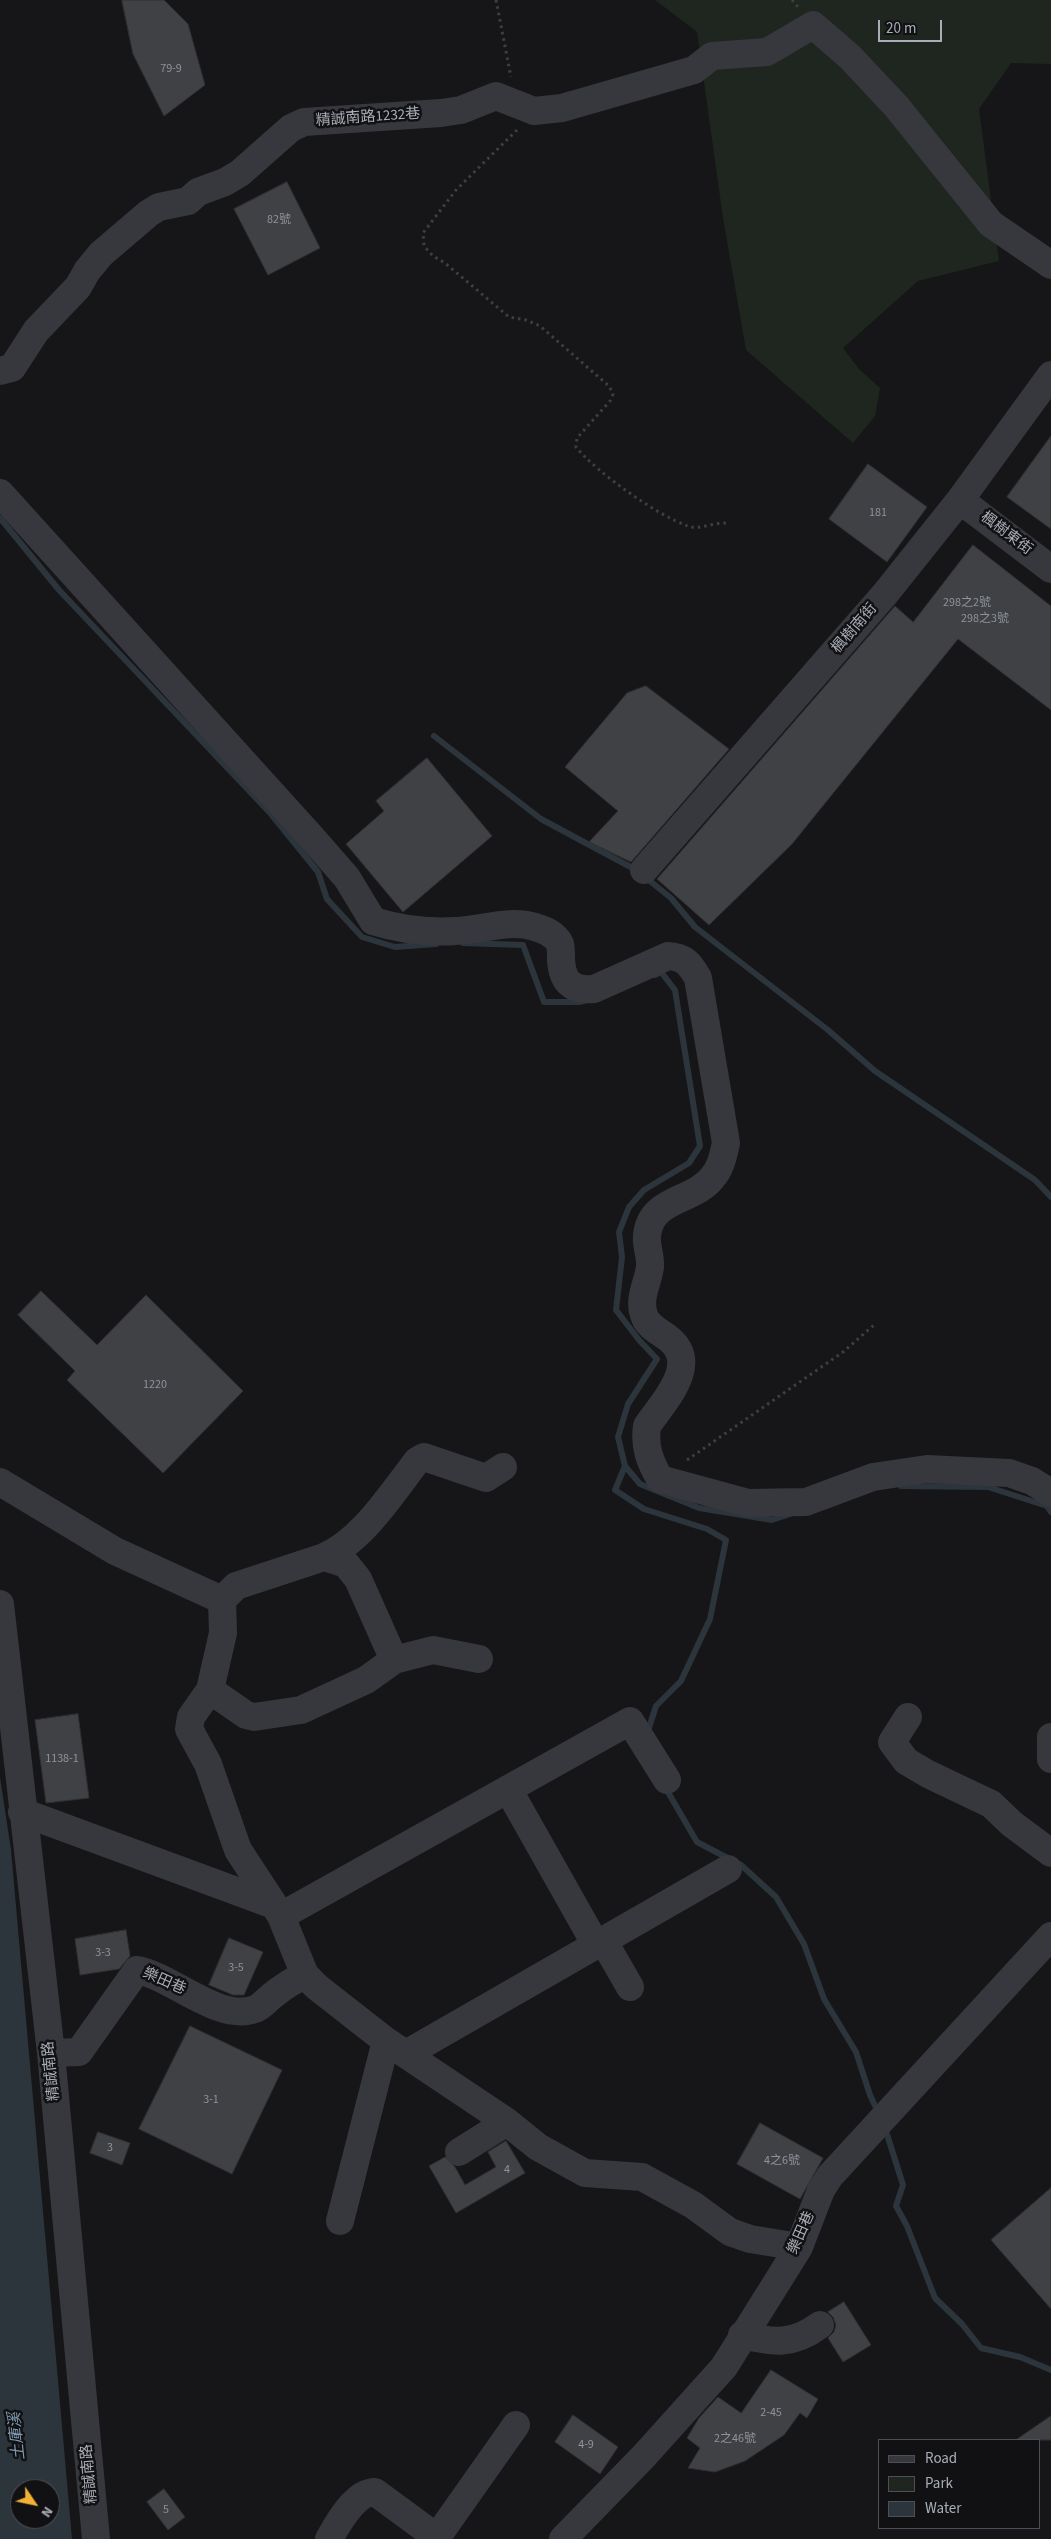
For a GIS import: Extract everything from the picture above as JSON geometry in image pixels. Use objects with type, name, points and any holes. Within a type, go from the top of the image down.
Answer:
[{"type":"street","name":"精誠南路1232巷","points":[[0,371],[12,368],[36,331],[78,287],[87,271],[101,254],[149,213],[159,207],[188,201],[198,192],[225,182],[240,173],[291,128],[304,122],[441,113],[461,110],[496,96],[534,111],[562,108],[694,70],[712,56],[767,52],[813,25],[850,57],[896,106],[990,224],[1051,265]]},
{"type":"street","name":"楓樹南街","points":[[644,870],[885,594],[960,500],[1051,375]]},
{"type":"street","points":[[0,493],[313,838],[347,878],[372,920],[398,928],[437,931],[456,931],[509,923],[529,925],[545,930],[555,937],[560,945],[563,977],[568,984],[582,990],[594,989],[668,956],[680,956],[690,963],[698,978],[726,1143],[721,1164],[711,1180],[660,1208],[653,1217],[647,1236],[650,1266],[644,1284],[644,1315],[648,1323],[674,1343],[681,1352],[683,1360],[682,1372],[647,1426],[646,1436],[649,1460],[660,1479],[748,1503],[806,1502],[873,1477],[927,1468],[1009,1473],[1032,1481],[1051,1493]]},
{"type":"street","name":"楓樹東街","points":[[960,500],[1051,569]]},
{"type":"street","points":[[503,1467],[486,1478],[424,1457],[417,1461],[354,1538],[335,1552],[236,1586],[222,1600],[222,1632],[210,1690],[191,1717],[189,1730],[208,1764],[238,1850],[278,1910],[305,1975],[396,2048],[507,2122],[538,2147],[580,2172],[642,2177],[692,2205],[730,2232],[750,2239],[799,2247]]},
{"type":"street","points":[[0,1482],[115,1551],[222,1600]]},
{"type":"street","points":[[324,1557],[346,1564],[358,1579],[394,1660]]},
{"type":"street","name":"精誠南路","points":[[0,1613],[51,2053],[96,2539]]},
{"type":"street","points":[[210,1690],[246,1715],[254,1716],[301,1710],[366,1680],[394,1660],[433,1650],[479,1659]]},
{"type":"street","points":[[908,1718],[892,1742],[906,1761],[928,1774],[991,1804],[1012,1824],[1051,1853]]},
{"type":"street","points":[[22,1812],[278,1910],[508,1789],[630,1721],[667,1780]]},
{"type":"street","points":[[1051,1737],[1051,1759]]},
{"type":"street","points":[[508,1789],[600,1942],[630,1987]]},
{"type":"street","points":[[340,2221],[396,2048],[600,1942],[728,1869]]},
{"type":"street","name":"樂田巷","points":[[563,2539],[644,2456],[724,2367],[742,2335],[799,2247],[821,2190],[830,2176],[1051,1936]]},
{"type":"street","name":"樂田巷","points":[[51,2053],[79,2052],[137,1970],[205,2002],[223,2009],[239,2011],[255,2010],[279,1991],[305,1975]]},
{"type":"street","points":[[459,2152],[507,2122]]},
{"type":"street","points":[[742,2335],[780,2342],[805,2336],[820,2325]]},
{"type":"street","points":[[329,2539],[337,2525],[356,2501],[368,2492],[375,2492],[438,2538],[516,2425]]},
{"type":"path","points":[[496,0],[512,74],[505,100]]},
{"type":"path","points":[[534,111],[456,190],[423,233],[424,246],[433,256],[445,263],[509,318],[526,320],[540,326],[609,386],[613,394],[610,401],[577,438],[576,447],[580,453],[615,482],[660,512],[690,527],[722,522],[730,524]]},
{"type":"path","points":[[660,1479],[843,1352],[874,1325]]},
{"type":"green space","points":[[655,0],[1051,0],[1051,64],[1011,63],[979,109],[999,261],[918,281],[843,348],[859,369],[880,388],[875,416],[853,443],[746,350],[723,218],[697,32]]},
{"type":"water","name":"土庫溪","points":[[0,1777],[11,1850],[72,2539],[0,2539]]},
{"type":"building","points":[[122,0],[164,0],[188,24],[205,85],[164,116],[133,54]]},
{"type":"building","points":[[287,182],[320,248],[268,275],[234,209]]},
{"type":"building","points":[[1051,436],[1051,529],[1007,497]]},
{"type":"building","points":[[868,464],[927,507],[887,562],[829,519]]},
{"type":"building","points":[[973,545],[1051,606],[1051,710],[958,639],[792,844],[709,925],[657,879],[895,606],[913,622]]},
{"type":"building","points":[[646,686],[729,749],[631,862],[589,842],[618,811],[565,767],[627,693]]},
{"type":"building","points":[[427,758],[492,836],[403,912],[346,844],[384,811],[376,801]]},
{"type":"building","points":[[41,1291],[97,1345],[146,1295],[243,1391],[163,1473],[67,1380],[75,1371],[18,1315]]},
{"type":"building","points":[[78,1714],[89,1798],[46,1803],[35,1720]]},
{"type":"building","points":[[126,1930],[130,1956],[119,1969],[80,1975],[75,1939]]},
{"type":"building","points":[[229,1938],[263,1952],[244,1995],[233,1995],[209,1985]]},
{"type":"building","points":[[190,2026],[282,2070],[232,2174],[139,2129]]},
{"type":"building","points":[[760,2123],[823,2158],[800,2199],[737,2164]]},
{"type":"building","points":[[98,2132],[130,2143],[122,2165],[90,2153]]},
{"type":"building","points":[[506,2141],[525,2173],[456,2213],[429,2166],[445,2157],[455,2167],[465,2185],[496,2167],[488,2152]]},
{"type":"building","points":[[1051,2188],[1051,2309],[991,2240]]},
{"type":"building","points":[[844,2302],[871,2345],[843,2362],[828,2338],[834,2332],[836,2325],[833,2317],[828,2312]]},
{"type":"building","points":[[771,2370],[818,2399],[807,2418],[800,2413],[784,2435],[745,2461],[715,2472],[688,2468],[700,2448],[687,2438],[699,2418],[718,2397],[741,2413]]},
{"type":"building","points":[[573,2415],[618,2447],[600,2474],[555,2442]]},
{"type":"building","points":[[1051,2416],[1051,2440],[1017,2439]]},
{"type":"building","points":[[164,2489],[185,2517],[168,2530],[147,2502]]},
{"type":"waterway","points":[[0,518],[59,590],[271,814],[318,872],[327,899],[362,937],[395,947],[436,944]]},
{"type":"waterway","points":[[434,736],[541,819],[638,871]]},
{"type":"waterway","points":[[645,877],[671,898],[695,927],[828,1030],[875,1071],[1035,1180],[1051,1197]]},
{"type":"waterway","points":[[463,943],[523,945],[544,1002],[579,1002],[588,1000]]},
{"type":"waterway","points":[[655,975],[661,972],[675,990],[700,1146],[689,1163],[644,1190],[629,1207],[619,1232],[622,1257],[616,1310],[639,1340],[657,1359],[628,1404],[618,1437],[625,1466],[640,1484],[699,1508],[772,1520],[790,1514]]},
{"type":"waterway","points":[[625,1466],[615,1490],[644,1509],[707,1529],[726,1540],[710,1619],[681,1681],[656,1706],[647,1734]]},
{"type":"waterway","points":[[901,1486],[988,1487],[1047,1506],[1051,1512]]},
{"type":"waterway","points":[[665,1787],[697,1842],[741,1865],[776,1897],[804,1944],[824,1999],[856,2052],[870,2095],[879,2114]]},
{"type":"waterway","points":[[885,2128],[903,2185],[896,2206],[907,2226],[935,2298],[962,2324],[981,2348],[1020,2357],[1051,2370]]}]
